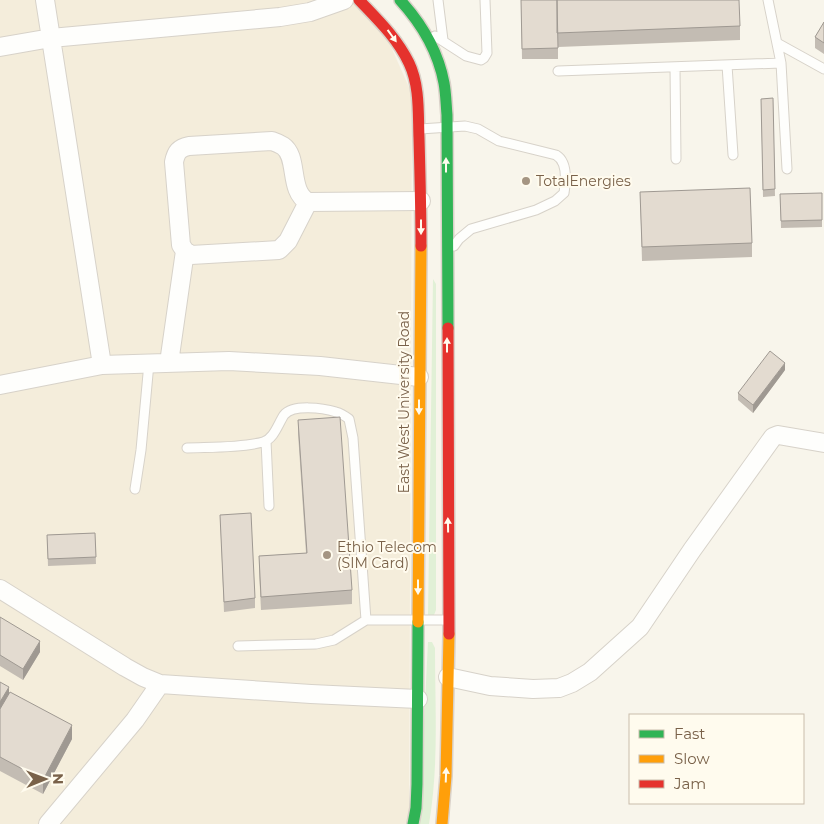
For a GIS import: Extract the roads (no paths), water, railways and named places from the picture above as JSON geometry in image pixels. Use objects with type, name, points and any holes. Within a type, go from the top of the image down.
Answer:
[{"type":"main road","name":"East West University Road","points":[[359,0],[387,29],[400,46],[410,65],[417,92],[420,129],[421,201],[434,255],[449,620],[446,776],[442,824]]},
{"type":"main road","name":"East West University Road","points":[[400,0],[424,30],[434,52],[443,80],[446,128],[434,255],[419,377],[417,784],[413,824]]},
{"type":"street","points":[[45,0],[102,365]]},
{"type":"street","points":[[0,47],[51,38],[280,17],[310,12],[344,0]]},
{"type":"street","points":[[308,202],[288,241],[279,250],[191,255],[185,251],[181,244],[174,162],[176,153],[182,147],[272,140],[284,146],[289,154],[300,195],[308,202],[421,201]]},
{"type":"street","points":[[169,363],[185,251]]},
{"type":"street","points":[[0,385],[102,365],[230,361],[320,366],[419,377]]},
{"type":"street","points":[[448,677],[514,689],[559,688],[572,683],[590,672],[640,627],[692,550],[773,437],[778,435],[824,443]]},
{"type":"street","points":[[0,589],[125,667],[160,684],[418,699]]},
{"type":"street","points":[[48,824],[135,720],[160,684]]},
{"type":"lane","points":[[438,0],[443,40]]},
{"type":"lane","points":[[424,30],[466,56],[481,60],[486,53],[484,0]]},
{"type":"lane","points":[[768,0],[781,64],[787,169]]},
{"type":"lane","points":[[777,43],[824,69]]},
{"type":"lane","points":[[558,71],[781,64]]},
{"type":"lane","points":[[727,65],[733,155]]},
{"type":"lane","points":[[675,67],[676,159]]},
{"type":"lane","points":[[420,129],[465,126],[478,129],[499,141],[556,155],[561,158],[566,181],[564,193],[555,202],[536,210],[471,229],[434,255]]},
{"type":"lane","points":[[135,489],[141,450],[149,363]]},
{"type":"lane","points":[[187,448],[251,444],[266,441],[285,414],[290,410],[302,408],[338,412],[349,419],[353,438],[366,620]]},
{"type":"lane","points":[[266,441],[269,506]]},
{"type":"lane","points":[[238,646],[316,644],[334,640],[366,620],[449,620]]},
{"type":"place","name":"TotalEnergies","points":[[526,181]]},
{"type":"place","name":"Ethio Telecom (SIM Card)","points":[[327,555]]}]
